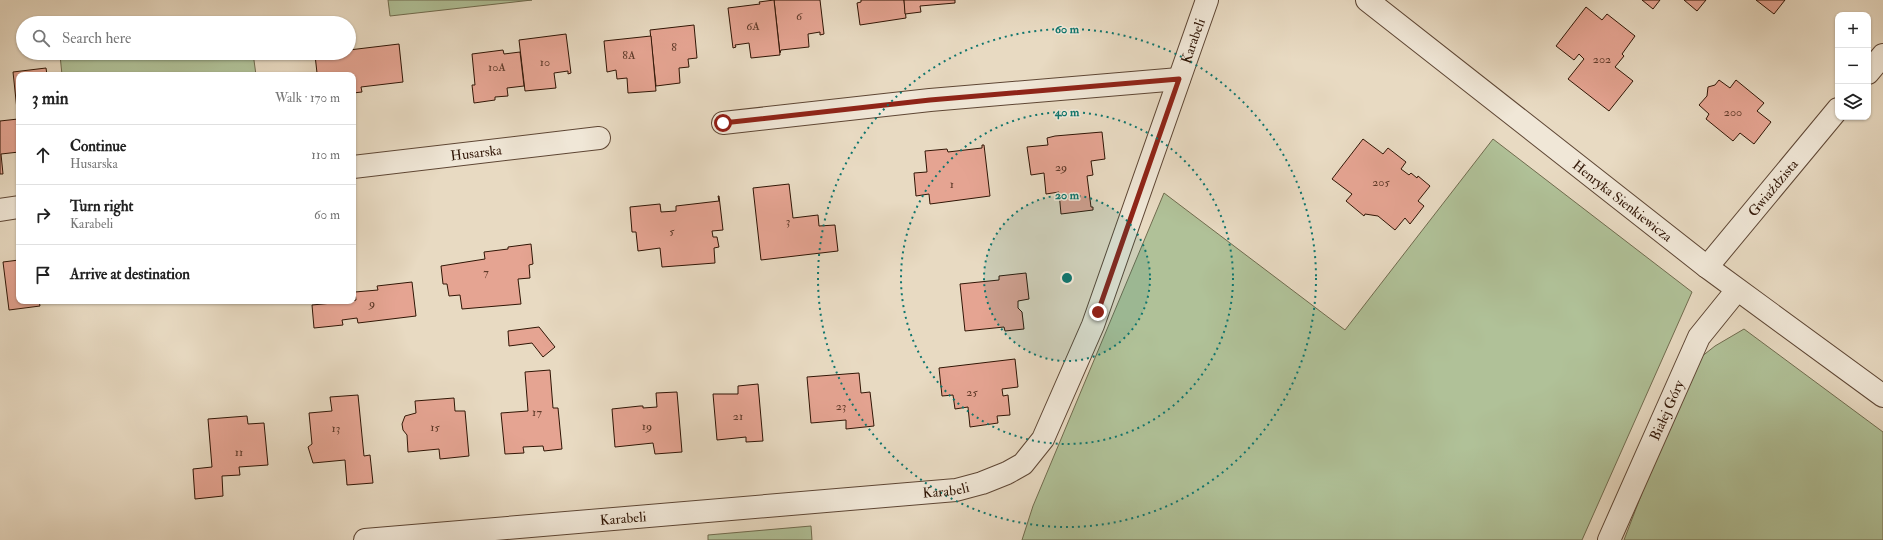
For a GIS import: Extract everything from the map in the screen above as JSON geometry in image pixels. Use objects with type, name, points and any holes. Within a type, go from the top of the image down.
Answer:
[{"type":"street","name":"Karabeli","points":[[365,540],[956,490],[982,483],[1007,473],[1023,464],[1043,439],[1093,325],[1207,0]]},
{"type":"street","name":"Henryka Sienkiewicza","points":[[1367,0],[1707,267],[1883,396]]},
{"type":"street","points":[[1871,69],[1883,55]]},
{"type":"street","points":[[723,123],[930,100],[1179,79]]},
{"type":"street","name":"Gwiaździsta","points":[[1707,267],[1835,113]]},
{"type":"street","name":"Husarska","points":[[356,167],[599,138]]},
{"type":"street","points":[[0,210],[16,207]]},
{"type":"street","name":"Białej Góry","points":[[1609,540],[1699,337],[1737,290]]},
{"type":"green space","points":[[388,0],[532,0],[390,16]]},
{"type":"green space","points":[[60,60],[254,60],[256,72],[62,72]]},
{"type":"green space","points":[[1493,139],[1692,292],[1582,540],[1022,540],[1033,506],[1164,193],[1345,330]]},
{"type":"green space","points":[[1744,329],[1883,432],[1883,540],[1624,540],[1655,459],[1701,357],[1715,346]]},
{"type":"green space","points":[[811,526],[812,540],[708,540],[708,535]]},
{"type":"building","points":[[774,0],[820,0],[824,34],[820,35],[820,32],[808,34],[809,47],[781,50],[780,53]]},
{"type":"building","points":[[774,0],[780,55],[751,58],[749,43],[735,45],[736,47],[733,48],[728,8],[760,4],[759,2]]},
{"type":"building","points":[[861,0],[904,0],[906,18],[860,25],[857,3],[861,2]]},
{"type":"building","points":[[904,0],[955,0],[955,3],[920,6],[921,12],[905,14]]},
{"type":"building","points":[[1642,0],[1660,0],[1653,9]]},
{"type":"building","points":[[1684,0],[1706,0],[1697,11]]},
{"type":"building","points":[[1756,0],[1785,0],[1774,14]]},
{"type":"building","points":[[1586,7],[1602,20],[1607,14],[1635,36],[1622,54],[1624,56],[1615,67],[1633,81],[1609,111],[1568,79],[1584,59],[1579,54],[1574,60],[1556,46]]},
{"type":"building","points":[[694,25],[697,58],[688,59],[689,67],[679,68],[680,83],[656,86],[650,30]]},
{"type":"building","points":[[566,34],[571,73],[568,74],[568,71],[554,73],[556,88],[525,91],[519,40]]},
{"type":"building","points":[[651,36],[656,91],[628,93],[627,78],[617,79],[616,70],[607,72],[604,41]]},
{"type":"building","points":[[399,44],[403,82],[361,87],[362,92],[356,93],[356,72],[317,72],[316,60],[356,60],[356,49]]},
{"type":"building","points":[[503,50],[504,54],[520,52],[524,86],[507,88],[508,96],[495,97],[495,100],[474,103],[472,85],[475,85],[472,54]]},
{"type":"building","points":[[46,68],[47,72],[16,72],[16,100],[13,72]]},
{"type":"building","points":[[1719,80],[1730,88],[1736,80],[1764,103],[1757,111],[1771,122],[1754,144],[1740,133],[1733,141],[1706,119],[1709,114],[1699,105],[1707,96],[1708,87],[1715,85]]},
{"type":"building","points":[[16,119],[16,152],[1,154],[3,174],[0,174],[0,121]]},
{"type":"building","points":[[1102,132],[1105,159],[1091,161],[1093,175],[1087,176],[1091,207],[1093,207],[1093,210],[1061,214],[1059,192],[1046,194],[1044,173],[1031,175],[1027,147],[1048,145],[1047,138],[1055,136]]},
{"type":"building","points":[[1363,139],[1383,154],[1388,148],[1406,162],[1401,169],[1409,175],[1411,173],[1417,178],[1418,176],[1430,186],[1418,201],[1424,206],[1410,224],[1405,218],[1395,230],[1378,216],[1365,214],[1364,216],[1346,201],[1352,194],[1332,179]]},
{"type":"building","points":[[982,145],[984,145],[990,196],[930,204],[929,194],[916,196],[914,173],[927,172],[925,151],[947,149],[948,152],[982,148]]},
{"type":"building","points":[[789,184],[793,218],[818,215],[819,226],[835,225],[838,251],[761,260],[753,188]]},
{"type":"building","points":[[719,196],[723,230],[712,231],[713,237],[717,237],[719,247],[714,248],[715,263],[662,267],[660,248],[638,251],[636,232],[632,232],[630,207],[660,204],[661,212],[676,211],[676,206],[719,201]]},
{"type":"building","points":[[531,244],[533,264],[529,265],[530,278],[518,279],[521,304],[462,309],[460,295],[449,296],[447,284],[443,284],[441,266],[485,259],[484,252]]},
{"type":"building","points":[[16,260],[16,304],[40,304],[40,306],[9,310],[3,262]]},
{"type":"building","points":[[1026,273],[1029,299],[1018,301],[1018,308],[1022,312],[1024,329],[1005,331],[1004,327],[965,331],[960,284],[999,280],[999,276]]},
{"type":"building","points":[[412,282],[416,316],[358,323],[357,318],[342,320],[343,325],[314,328],[312,305],[356,304],[356,292],[378,290],[377,286]]},
{"type":"building","points":[[539,327],[555,347],[543,357],[532,343],[509,346],[508,331]]},
{"type":"building","points":[[1015,359],[1018,387],[1002,389],[1003,396],[1008,395],[1010,415],[997,416],[998,423],[970,427],[968,407],[955,409],[953,395],[942,396],[939,368]]},
{"type":"building","points":[[550,370],[553,408],[558,408],[562,449],[544,451],[543,446],[523,447],[524,453],[505,454],[501,413],[528,411],[525,372]]},
{"type":"building","points":[[859,373],[861,393],[870,392],[874,426],[846,429],[846,420],[811,423],[807,377]]},
{"type":"building","points":[[758,384],[763,441],[746,442],[746,437],[717,440],[713,394],[738,394],[738,386]]},
{"type":"building","points":[[677,392],[682,452],[655,454],[653,443],[615,447],[612,409],[640,406],[643,406],[643,408],[657,407],[656,393]]},
{"type":"building","points":[[358,395],[364,456],[370,455],[373,483],[347,485],[345,460],[313,463],[308,447],[312,444],[309,413],[332,411],[330,397]]},
{"type":"building","points":[[454,398],[455,411],[465,411],[469,456],[440,459],[439,449],[408,452],[407,435],[403,430],[402,424],[405,416],[416,413],[415,401]]},
{"type":"building","points":[[247,416],[248,424],[264,423],[268,465],[239,467],[240,475],[222,476],[223,496],[195,499],[193,469],[212,467],[208,419]]},
{"type":"route","points":[[723,123],[930,100],[1179,79],[1098,312]]}]
